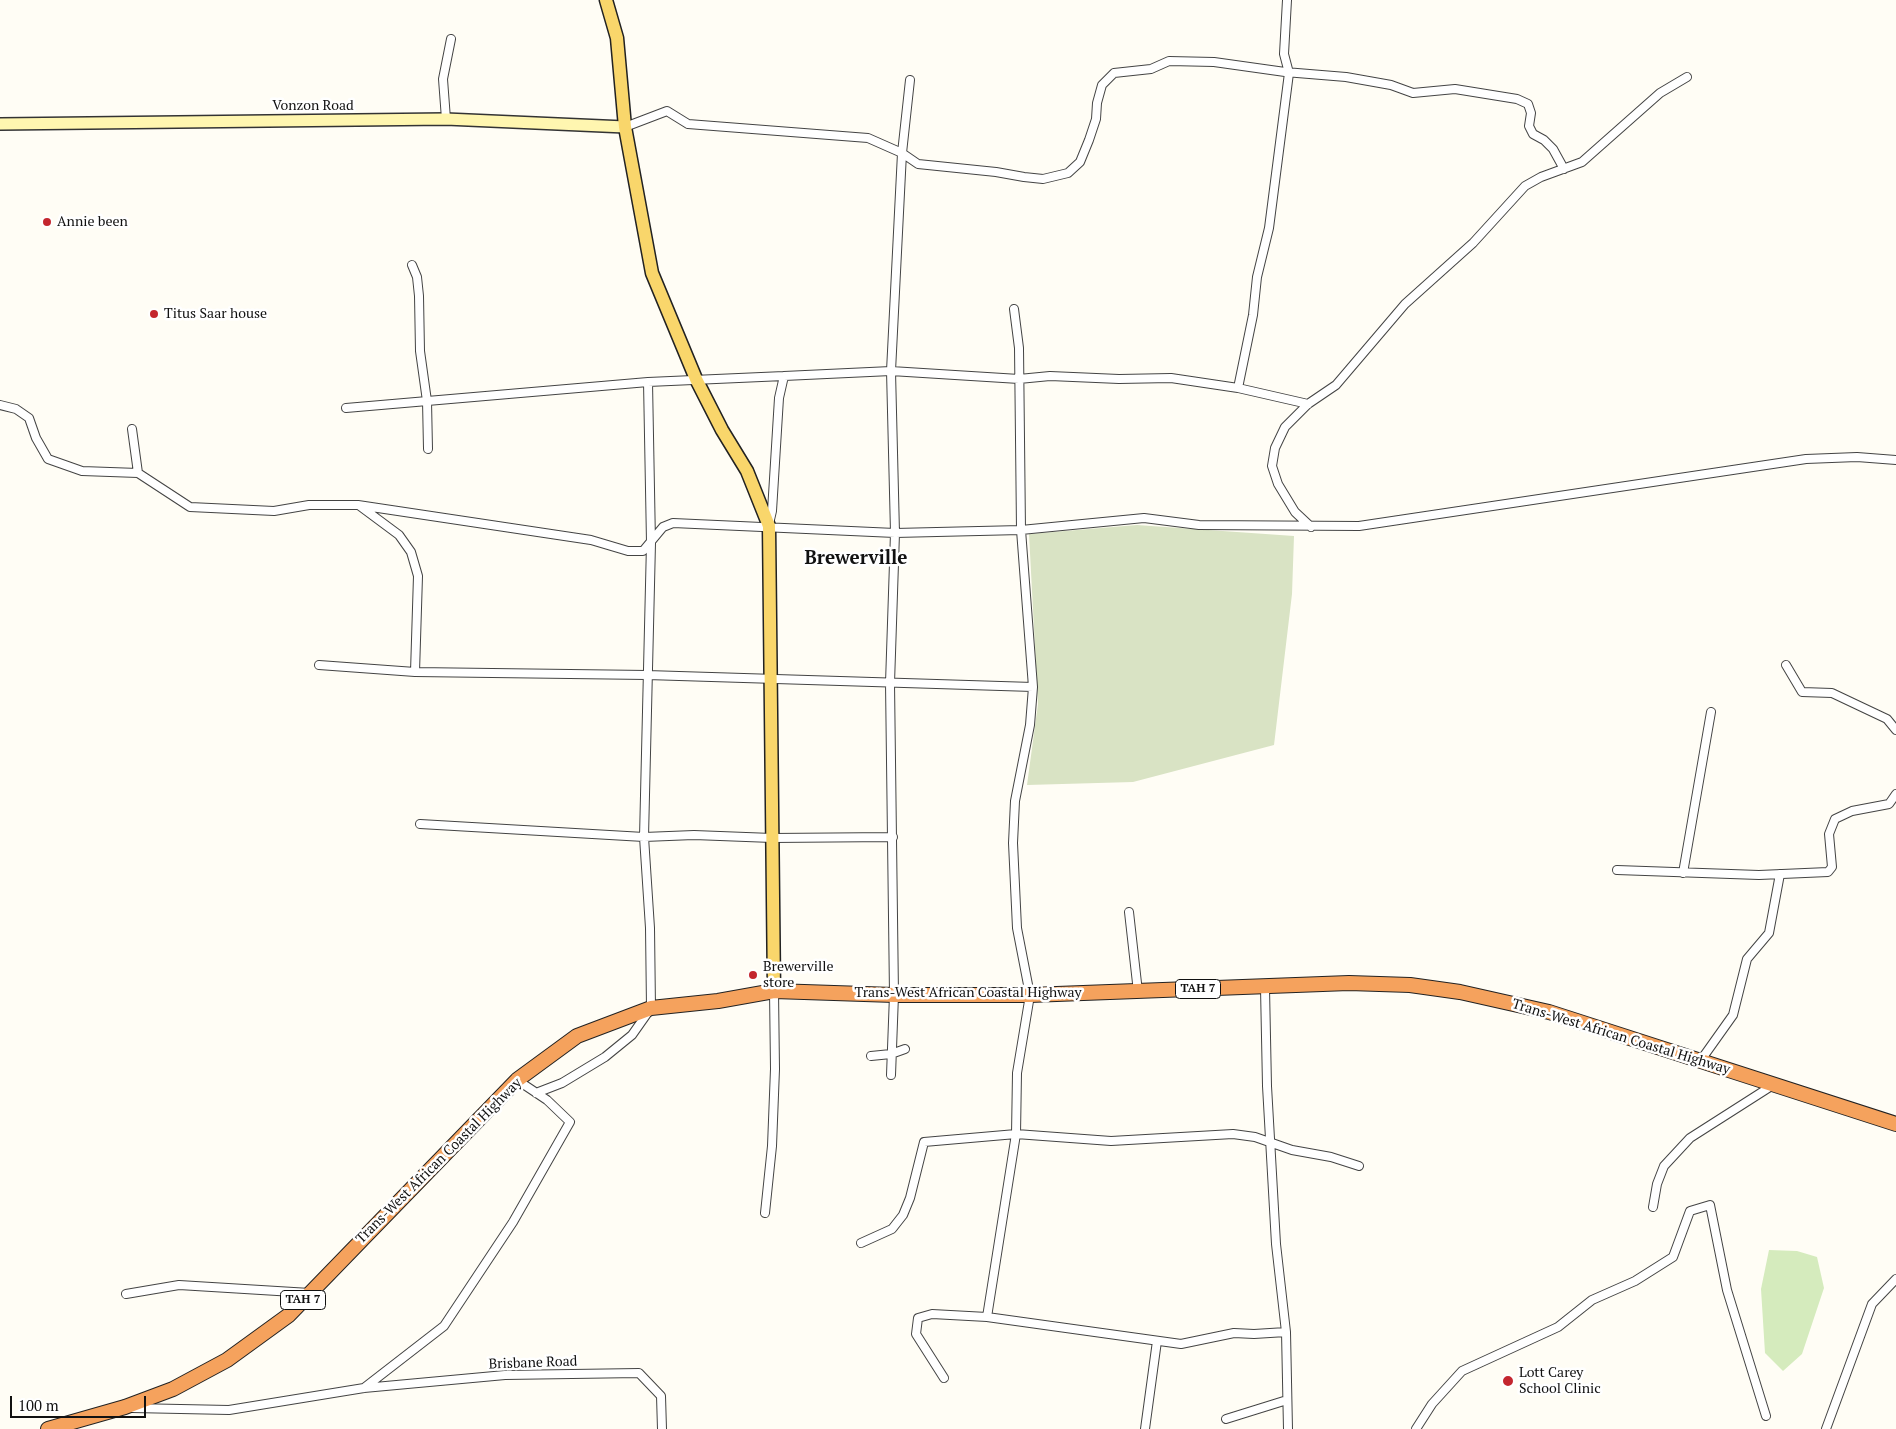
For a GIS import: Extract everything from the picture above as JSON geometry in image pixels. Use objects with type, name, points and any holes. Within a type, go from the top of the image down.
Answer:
[{"type":"highway","name":"Trans-West African Coastal Highway","points":[[48,1429],[125,1407],[173,1389],[227,1360],[289,1315],[517,1080],[577,1036],[651,1008],[718,1001],[774,991],[894,995],[1030,996],[1358,984],[1410,985],[1460,992],[1549,1012],[1896,1124]]},
{"type":"main road","points":[[606,0],[618,38],[625,127],[652,273],[696,379],[722,430],[747,471],[769,526],[774,991]]},
{"type":"street","points":[[1238,388],[1269,228],[1289,72],[1284,54],[1287,0]]},
{"type":"street","points":[[446,118],[443,79],[451,39]]},
{"type":"street","points":[[625,127],[667,111],[688,124],[868,138],[902,153],[918,164],[1043,179],[1068,173],[1080,162],[1096,119],[1097,103],[1102,85],[1114,73],[1150,69],[1169,61],[1214,62],[1346,77],[1391,85],[1413,93],[1455,89],[1516,99],[1528,104],[1531,113],[1529,126],[1533,134],[1544,140],[1553,149],[1564,169]]},
{"type":"street","points":[[1311,526],[1295,512],[1278,484],[1272,466],[1274,448],[1285,427],[1308,404],[1336,385],[1405,304],[1473,243],[1525,186],[1541,177],[1582,162],[1660,93],[1687,77]]},
{"type":"street","points":[[891,1075],[894,995],[890,683],[894,533],[892,371],[902,153],[910,80]]},
{"type":"street","name":"Vonzon Road","points":[[0,124],[446,118],[625,127]]},
{"type":"street","points":[[412,265],[417,277],[419,296],[420,351],[427,401],[428,449]]},
{"type":"street","points":[[986,1317],[1016,1134],[1017,1073],[1030,996],[1017,928],[1013,843],[1015,800],[1030,725],[1033,687],[1021,530],[1019,348],[1014,310]]},
{"type":"street","points":[[346,408],[648,382],[892,371],[1019,379],[1050,376],[1119,379],[1171,378],[1238,388],[1308,404]]},
{"type":"street","points":[[769,526],[772,511],[780,398],[784,376]]},
{"type":"street","points":[[536,1093],[562,1083],[605,1057],[632,1035],[651,1008],[650,928],[644,837],[651,543],[648,382]]},
{"type":"street","points":[[0,405],[16,408],[29,418],[36,438],[48,459],[82,471],[138,473],[190,507],[274,511],[309,506],[358,505],[591,540],[628,551],[643,551],[663,527],[673,523],[894,533],[1021,530],[1144,518],[1199,525],[1358,526],[1806,459],[1857,458],[1896,460]]},
{"type":"street","points":[[132,429],[138,473]]},
{"type":"street","points":[[358,505],[399,535],[411,552],[418,576],[415,672]]},
{"type":"street","points":[[319,665],[415,672],[647,675],[1033,687]]},
{"type":"street","points":[[1786,665],[1802,692],[1832,693],[1887,719],[1896,730]]},
{"type":"street","points":[[1683,873],[1711,712]]},
{"type":"street","points":[[1617,870],[1780,874],[1828,872],[1832,867],[1829,834],[1835,819],[1852,811],[1889,804],[1896,794]]},
{"type":"street","points":[[420,824],[644,837],[694,835],[772,838],[892,837]]},
{"type":"street","points":[[1701,1060],[1733,1015],[1747,959],[1769,933],[1780,874]]},
{"type":"street","points":[[1129,912],[1138,992]]},
{"type":"street","points":[[1265,988],[1270,1142],[1276,1244],[1286,1332],[1288,1429]]},
{"type":"street","points":[[765,1213],[772,1146],[775,1069],[774,991]]},
{"type":"street","points":[[872,1056],[891,1054],[905,1049]]},
{"type":"street","points":[[364,1388],[444,1326],[513,1222],[570,1122],[536,1093],[517,1080]]},
{"type":"street","points":[[1653,1207],[1657,1184],[1664,1166],[1690,1138],[1773,1085]]},
{"type":"street","points":[[860,1243],[892,1230],[903,1216],[910,1198],[924,1142],[1016,1134],[1111,1141],[1233,1134],[1255,1137],[1292,1150],[1331,1157],[1359,1166]]},
{"type":"street","points":[[1416,1429],[1432,1404],[1462,1371],[1558,1327],[1592,1300],[1635,1281],[1673,1257],[1690,1211],[1710,1205],[1727,1290],[1766,1416]]},
{"type":"street","points":[[1826,1429],[1872,1304],[1896,1279]]},
{"type":"street","points":[[126,1294],[179,1285],[310,1292]]},
{"type":"street","points":[[944,1378],[916,1334],[918,1318],[932,1314],[986,1317],[1181,1344],[1234,1333],[1286,1332]]},
{"type":"street","points":[[1145,1429],[1157,1341]]},
{"type":"street","name":"Brisbane Road","points":[[125,1407],[229,1410],[364,1388],[505,1375],[639,1373],[661,1396],[662,1429]]},
{"type":"street","points":[[1226,1419],[1287,1400]]},
{"type":"green space","points":[[1137,525],[1294,536],[1292,594],[1274,745],[1133,782],[1027,785],[1038,704],[1029,534]]},
{"type":"green space","points":[[1769,1250],[1797,1251],[1817,1257],[1824,1288],[1802,1354],[1783,1371],[1765,1353],[1761,1289]]},
{"type":"place","name":"Annie been","points":[[47,222]]},
{"type":"place","name":"Titus Saar house","points":[[154,314]]},
{"type":"place","name":"Brewerville store","points":[[753,975]]},
{"type":"place","name":"Lott Carey School Clinic","points":[[1508,1381]]},
{"type":"district","name":"Brewerville","points":[[856,559]]}]
